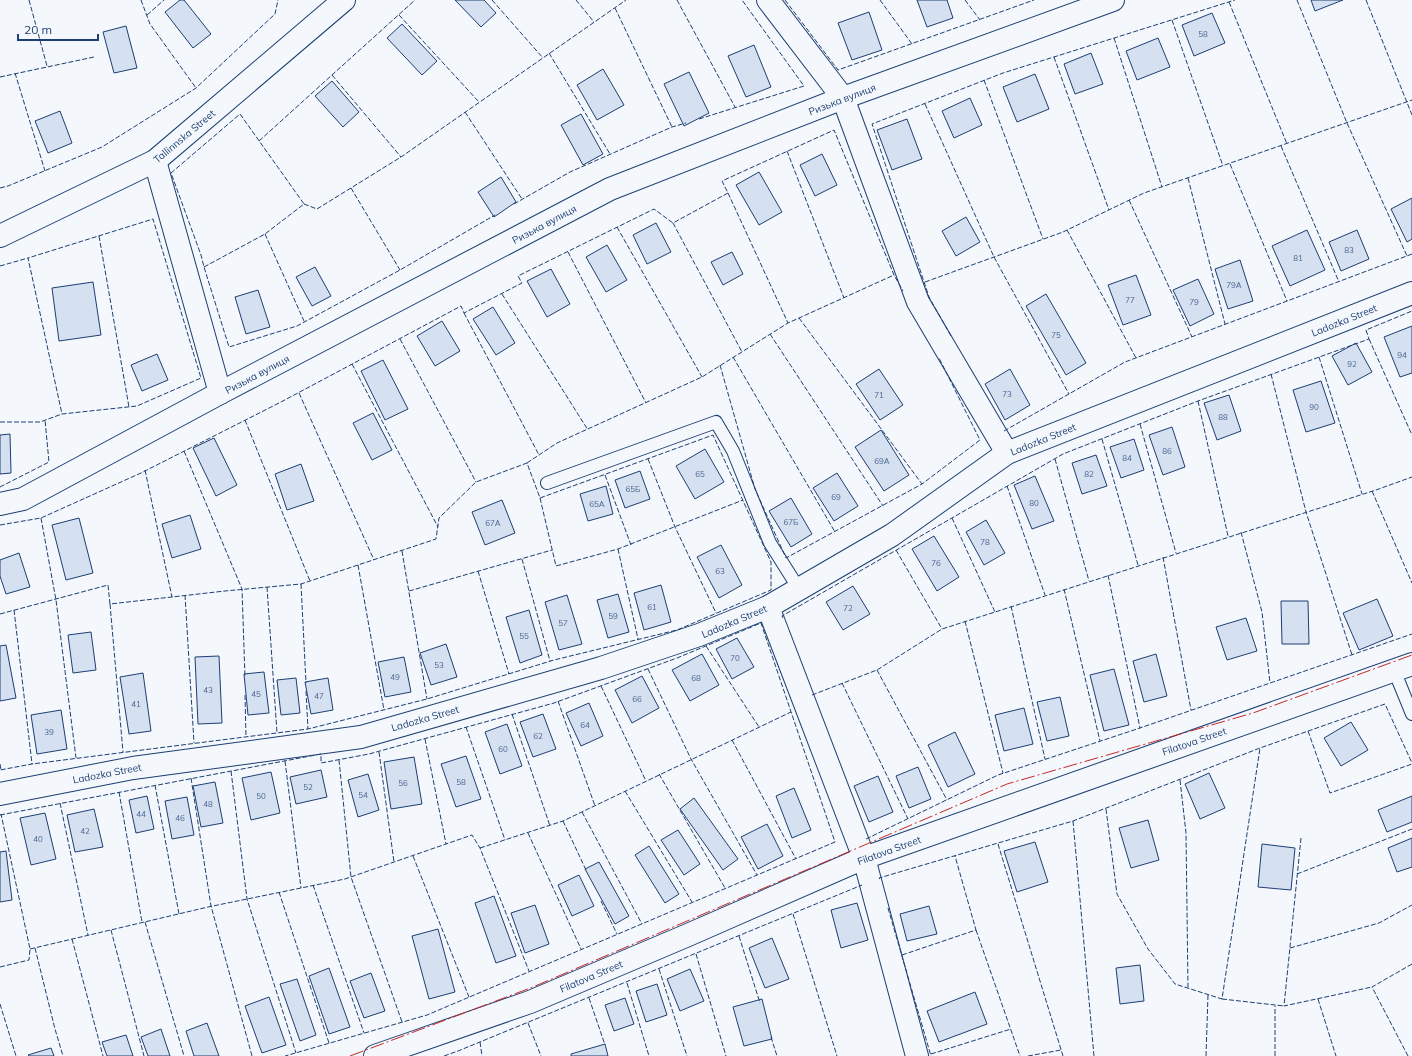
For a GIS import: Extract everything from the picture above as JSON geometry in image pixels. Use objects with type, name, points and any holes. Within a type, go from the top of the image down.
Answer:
[{"type":"street","name":"Tallinnska Street","points":[[0,236],[155,161],[344,0]]},
{"type":"street","points":[[768,0],[843,98],[918,302],[1007,453]]},
{"type":"street","name":"Ризька вулиця","points":[[0,504],[23,499],[220,393],[610,189],[843,98],[1113,0]]},
{"type":"street","points":[[155,161],[220,393]]},
{"type":"street","name":"Ladozka Street","points":[[0,794],[133,768],[361,736],[601,668],[699,635],[768,607],[892,535],[1007,453],[1412,293]]},
{"type":"street","points":[[768,607],[864,858],[917,1056]]},
{"type":"street","name":"Filatova Street","points":[[375,1056],[530,1002],[864,858],[1403,667]]},
{"type":"lane","points":[[547,483],[716,422],[733,451],[770,543],[799,589]]},
{"type":"lane","points":[[1403,667],[1412,714]]},
{"type":"building","points":[[180,0],[184,0],[211,34],[193,48],[165,12]]},
{"type":"building","points":[[455,0],[484,0],[496,13],[481,27]]},
{"type":"building","points":[[917,0],[947,0],[953,18],[927,27]]},
{"type":"building","points":[[1311,0],[1343,0],[1315,11]]},
{"type":"building","points":[[869,12],[882,50],[852,60],[838,23]]},
{"type":"building","points":[[1212,13],[1225,43],[1194,56],[1182,25]]},
{"type":"building","points":[[402,24],[437,61],[422,75],[387,38]]},
{"type":"building","points":[[126,26],[137,68],[114,73],[103,32]]},
{"type":"building","points":[[1158,38],[1170,67],[1137,80],[1126,51]]},
{"type":"building","points":[[754,45],[771,87],[746,97],[728,56]]},
{"type":"building","points":[[1091,53],[1103,84],[1075,94],[1064,64]]},
{"type":"building","points":[[603,69],[624,105],[597,120],[577,85]]},
{"type":"building","points":[[689,72],[709,113],[684,126],[664,84]]},
{"type":"building","points":[[1035,74],[1049,109],[1017,122],[1003,87]]},
{"type":"building","points":[[332,81],[359,112],[343,127],[315,96]]},
{"type":"building","points":[[970,98],[982,125],[954,138],[942,111]]},
{"type":"building","points":[[60,111],[72,143],[48,153],[35,121]]},
{"type":"building","points":[[581,114],[603,154],[583,165],[561,125]]},
{"type":"building","points":[[907,119],[922,159],[892,170],[877,130]]},
{"type":"building","points":[[822,154],[837,185],[815,196],[800,165]]},
{"type":"building","points":[[759,172],[782,212],[759,225],[736,185]]},
{"type":"building","points":[[501,177],[516,202],[494,217],[478,192]]},
{"type":"building","points":[[1412,198],[1412,239],[1407,242],[1391,209]]},
{"type":"building","points":[[966,217],[980,242],[956,256],[942,231]]},
{"type":"building","points":[[656,223],[671,252],[647,264],[633,235]]},
{"type":"building","points":[[1307,230],[1325,270],[1290,286],[1272,246]]},
{"type":"building","points":[[1357,230],[1369,259],[1341,271],[1329,242]]},
{"type":"building","points":[[607,245],[627,280],[606,292],[586,257]]},
{"type":"building","points":[[732,252],[743,274],[723,285],[711,262]]},
{"type":"building","points":[[1240,260],[1253,301],[1228,309],[1215,269]]},
{"type":"building","points":[[315,267],[331,296],[312,306],[296,277]]},
{"type":"building","points":[[551,269],[570,304],[547,317],[527,281]]},
{"type":"building","points":[[1136,275],[1151,315],[1123,325],[1108,285]]},
{"type":"building","points":[[1198,279],[1214,314],[1190,326],[1173,290]]},
{"type":"building","points":[[93,282],[101,335],[59,341],[52,288]]},
{"type":"building","points":[[258,290],[270,327],[246,334],[235,297]]},
{"type":"building","points":[[1046,294],[1086,363],[1066,375],[1026,306]]},
{"type":"building","points":[[493,307],[515,343],[496,355],[473,319]]},
{"type":"building","points":[[442,321],[460,351],[435,366],[417,336]]},
{"type":"building","points":[[1412,326],[1412,373],[1400,377],[1384,337]]},
{"type":"building","points":[[1356,343],[1372,372],[1348,385],[1332,356]]},
{"type":"building","points":[[157,354],[168,380],[142,391],[131,365]]},
{"type":"building","points":[[383,360],[408,409],[385,420],[361,371]]},
{"type":"building","points":[[879,369],[903,405],[880,420],[856,384]]},
{"type":"building","points":[[1010,369],[1030,405],[1005,420],[985,384]]},
{"type":"building","points":[[1321,381],[1335,423],[1306,432],[1293,390]]},
{"type":"building","points":[[1229,395],[1241,431],[1217,440],[1204,403]]},
{"type":"building","points":[[373,413],[392,450],[372,460],[353,423]]},
{"type":"building","points":[[1172,427],[1185,467],[1163,475],[1149,435]]},
{"type":"building","points":[[881,430],[909,475],[884,491],[855,447]]},
{"type":"building","points":[[10,434],[11,473],[0,474],[0,435]]},
{"type":"building","points":[[214,438],[237,485],[216,496],[193,448]]},
{"type":"building","points":[[1134,439],[1144,470],[1121,478],[1110,447]]},
{"type":"building","points":[[705,449],[724,482],[695,499],[676,466]]},
{"type":"building","points":[[1096,455],[1107,486],[1082,494],[1072,463]]},
{"type":"building","points":[[301,464],[314,501],[287,510],[275,474]]},
{"type":"building","points":[[640,471],[650,499],[625,508],[615,480]]},
{"type":"building","points":[[837,473],[858,506],[834,521],[813,488]]},
{"type":"building","points":[[1035,476],[1054,521],[1032,529],[1014,485]]},
{"type":"building","points":[[606,486],[613,514],[588,521],[580,494]]},
{"type":"building","points":[[791,498],[812,534],[791,547],[769,511]]},
{"type":"building","points":[[502,500],[515,533],[485,545],[472,512]]},
{"type":"building","points":[[190,515],[201,549],[172,558],[162,524]]},
{"type":"building","points":[[79,518],[93,573],[66,580],[52,525]]},
{"type":"building","points":[[986,520],[1005,553],[984,565],[966,532]]},
{"type":"building","points":[[934,536],[959,577],[937,591],[912,549]]},
{"type":"building","points":[[721,545],[742,585],[719,598],[697,557]]},
{"type":"building","points":[[19,553],[30,587],[6,594],[0,576],[0,560]]},
{"type":"building","points":[[661,585],[671,622],[644,630],[634,593]]},
{"type":"building","points":[[853,586],[870,614],[843,630],[826,602]]},
{"type":"building","points":[[618,594],[629,632],[608,638],[597,600]]},
{"type":"building","points":[[567,595],[582,644],[559,650],[545,602]]},
{"type":"building","points":[[1377,599],[1393,636],[1359,650],[1343,613]]},
{"type":"building","points":[[1281,601],[1308,601],[1309,644],[1282,644]]},
{"type":"building","points":[[529,610],[542,655],[520,663],[506,617]]},
{"type":"building","points":[[1246,618],[1257,651],[1227,660],[1216,627]]},
{"type":"building","points":[[91,632],[96,670],[73,673],[68,635]]},
{"type":"building","points":[[737,638],[754,667],[732,679],[716,649]]},
{"type":"building","points":[[446,644],[457,677],[431,685],[420,653]]},
{"type":"building","points":[[6,645],[16,698],[0,701],[0,646]]},
{"type":"building","points":[[702,654],[719,685],[690,701],[672,670]]},
{"type":"building","points":[[1156,654],[1167,696],[1144,702],[1133,661]]},
{"type":"building","points":[[219,656],[222,723],[198,724],[195,657]]},
{"type":"building","points":[[404,657],[411,692],[385,697],[378,662]]},
{"type":"building","points":[[1114,669],[1129,725],[1104,731],[1090,675]]},
{"type":"building","points":[[264,672],[269,713],[248,715],[244,674]]},
{"type":"building","points":[[143,673],[151,731],[129,734],[120,677]]},
{"type":"building","points":[[642,676],[659,708],[632,723],[615,690]]},
{"type":"building","points":[[296,678],[300,713],[281,715],[277,680]]},
{"type":"building","points":[[328,678],[333,710],[311,714],[305,682]]},
{"type":"building","points":[[1060,697],[1069,736],[1047,741],[1037,702]]},
{"type":"building","points":[[589,703],[603,736],[581,746],[566,713]]},
{"type":"building","points":[[1024,708],[1033,744],[1004,751],[995,715]]},
{"type":"building","points":[[61,710],[67,749],[37,754],[31,715]]},
{"type":"building","points":[[543,714],[556,749],[533,757],[520,722]]},
{"type":"building","points":[[1351,722],[1368,750],[1341,766],[1324,738]]},
{"type":"building","points":[[507,724],[522,766],[500,774],[485,732]]},
{"type":"building","points":[[955,732],[975,774],[948,787],[928,745]]},
{"type":"building","points":[[466,756],[481,799],[456,807],[441,764]]},
{"type":"building","points":[[414,757],[422,804],[391,809],[384,762]]},
{"type":"building","points":[[918,767],[931,799],[909,808],[896,776]]},
{"type":"building","points":[[321,770],[327,797],[296,804],[290,777]]},
{"type":"building","points":[[271,772],[280,813],[251,820],[242,778]]},
{"type":"building","points":[[1209,773],[1225,808],[1200,819],[1185,784]]},
{"type":"building","points":[[368,774],[379,810],[358,817],[348,780]]},
{"type":"building","points":[[878,776],[893,812],[869,822],[854,786]]},
{"type":"building","points":[[215,782],[223,823],[201,827],[193,786]]},
{"type":"building","points":[[794,788],[811,830],[792,838],[776,796]]},
{"type":"building","points":[[147,796],[154,829],[136,833],[129,800]]},
{"type":"building","points":[[1412,796],[1412,822],[1387,832],[1378,810]]},
{"type":"building","points":[[187,797],[194,835],[172,839],[165,801]]},
{"type":"building","points":[[694,798],[738,859],[723,870],[680,809]]},
{"type":"building","points":[[94,809],[103,847],[75,852],[67,815]]},
{"type":"building","points":[[45,813],[56,859],[31,865],[20,818]]},
{"type":"building","points":[[1148,820],[1159,860],[1131,868],[1119,828]]},
{"type":"building","points":[[767,824],[783,856],[758,869],[741,837]]},
{"type":"building","points":[[678,830],[700,864],[684,875],[661,840]]},
{"type":"building","points":[[1412,838],[1412,867],[1397,872],[1388,848]]},
{"type":"building","points":[[1035,842],[1048,882],[1017,892],[1004,851]]},
{"type":"building","points":[[1262,844],[1295,848],[1291,890],[1258,887]]},
{"type":"building","points":[[649,846],[679,894],[665,903],[635,855]]},
{"type":"building","points":[[6,851],[12,900],[0,902],[0,852]]},
{"type":"building","points":[[599,862],[629,916],[615,924],[585,869]]},
{"type":"building","points":[[579,875],[594,906],[572,916],[558,885]]},
{"type":"building","points":[[494,896],[516,956],[496,963],[475,903]]},
{"type":"building","points":[[857,903],[868,940],[841,948],[831,910]]},
{"type":"building","points":[[535,905],[549,944],[525,953],[511,913]]},
{"type":"building","points":[[929,906],[937,934],[907,941],[900,914]]},
{"type":"building","points":[[438,929],[455,992],[429,999],[412,936]]},
{"type":"building","points":[[772,938],[789,979],[765,988],[749,948]]},
{"type":"building","points":[[1140,965],[1144,1001],[1120,1004],[1116,968]]},
{"type":"building","points":[[329,968],[350,1027],[329,1034],[309,976]]},
{"type":"building","points":[[690,969],[704,1001],[680,1011],[667,979]]},
{"type":"building","points":[[371,973],[385,1011],[364,1018],[350,981]]},
{"type":"building","points":[[297,979],[316,1035],[300,1041],[280,984]]},
{"type":"building","points":[[657,984],[667,1015],[646,1022],[636,991]]},
{"type":"building","points":[[975,992],[987,1024],[939,1042],[927,1011]]},
{"type":"building","points":[[269,997],[286,1045],[262,1053],[245,1006]]},
{"type":"building","points":[[625,998],[634,1024],[614,1031],[605,1005]]},
{"type":"building","points":[[762,999],[772,1039],[744,1046],[733,1007]]},
{"type":"building","points":[[207,1023],[219,1056],[194,1056],[186,1031]]},
{"type":"building","points":[[161,1029],[170,1056],[148,1056],[141,1037]]},
{"type":"building","points":[[126,1035],[133,1056],[107,1056],[102,1042]]},
{"type":"building","points":[[605,1044],[608,1056],[571,1056],[571,1054]]},
{"type":"building","points":[[51,1048],[54,1056],[28,1055]]},
{"type":"fence","points":[[29,0],[47,66]]},
{"type":"fence","points":[[141,0],[150,24],[196,88]]},
{"type":"fence","points":[[147,15],[164,0]]},
{"type":"fence","points":[[0,188],[102,147],[196,88],[275,14],[278,0]]},
{"type":"fence","points":[[259,141],[415,0]]},
{"type":"fence","points":[[492,0],[543,58]]},
{"type":"fence","points":[[576,0],[594,22]]},
{"type":"fence","points":[[304,204],[317,209],[401,157],[626,0]]},
{"type":"fence","points":[[677,0],[735,107]]},
{"type":"fence","points":[[699,119],[804,86],[742,0]]},
{"type":"fence","points":[[785,0],[838,70],[1034,0]]},
{"type":"fence","points":[[880,0],[912,44]]},
{"type":"fence","points":[[965,0],[980,20]]},
{"type":"fence","points":[[951,336],[929,297],[872,124],[1003,73],[1235,0]]},
{"type":"fence","points":[[1297,0],[1347,123],[1407,256]]},
{"type":"fence","points":[[1366,0],[1412,115]]},
{"type":"fence","points":[[1229,2],[1287,144]]},
{"type":"fence","points":[[615,8],[672,127]]},
{"type":"fence","points":[[399,15],[479,102]]},
{"type":"fence","points":[[1172,20],[1223,166]]},
{"type":"fence","points":[[1114,38],[1162,187]]},
{"type":"fence","points":[[549,53],[610,154]]},
{"type":"fence","points":[[0,77],[94,57]]},
{"type":"fence","points":[[1054,57],[1109,210]]},
{"type":"fence","points":[[15,73],[45,171]]},
{"type":"fence","points":[[332,75],[401,157]]},
{"type":"fence","points":[[984,80],[1043,239]]},
{"type":"fence","points":[[925,282],[1063,232],[1144,193],[1412,100]]},
{"type":"fence","points":[[925,104],[994,257],[1069,394]]},
{"type":"fence","points":[[465,112],[522,199]]},
{"type":"fence","points":[[204,267],[265,234],[304,204],[240,114],[171,173],[201,255],[204,267],[229,347],[297,326],[400,270],[495,215]]},
{"type":"fence","points":[[514,204],[570,172],[672,127],[686,123]]},
{"type":"fence","points":[[0,525],[41,518],[141,473],[281,402],[461,306],[464,313],[522,283],[518,276],[654,209],[673,223],[728,193],[722,181],[834,130],[894,275],[903,291]]},
{"type":"fence","points":[[1281,146],[1339,282]]},
{"type":"fence","points":[[787,151],[844,298]]},
{"type":"fence","points":[[1230,164],[1287,301]]},
{"type":"fence","points":[[1188,178],[1225,324]]},
{"type":"fence","points":[[351,188],[400,270]]},
{"type":"fence","points":[[728,193],[788,323]]},
{"type":"fence","points":[[1129,200],[1192,337]]},
{"type":"fence","points":[[0,422],[40,422],[62,414],[137,406],[201,378],[153,219],[28,258],[62,414]]},
{"type":"fence","points":[[673,223],[742,352]]},
{"type":"fence","points":[[617,227],[702,377]]},
{"type":"fence","points":[[1067,230],[1136,358]]},
{"type":"fence","points":[[265,234],[304,321]]},
{"type":"fence","points":[[99,236],[129,407]]},
{"type":"fence","points":[[568,252],[646,403]]},
{"type":"fence","points":[[1004,431],[1125,362],[1412,254]]},
{"type":"fence","points":[[0,266],[28,258]]},
{"type":"fence","points":[[527,463],[557,443],[702,377],[788,323],[894,275]]},
{"type":"fence","points":[[502,294],[588,430]]},
{"type":"fence","points":[[783,618],[782,616],[1063,454],[1198,401],[1369,339],[1366,330],[1412,311]]},
{"type":"fence","points":[[464,313],[539,455]]},
{"type":"fence","points":[[799,318],[922,484]]},
{"type":"fence","points":[[770,334],[883,506]]},
{"type":"fence","points":[[400,339],[476,482]]},
{"type":"fence","points":[[1369,339],[1412,435]]},
{"type":"fence","points":[[733,357],[835,532]]},
{"type":"fence","points":[[1319,357],[1362,494]]},
{"type":"fence","points":[[720,365],[755,489],[786,558],[922,484],[980,440],[939,358]]},
{"type":"fence","points":[[352,364],[438,527]]},
{"type":"fence","points":[[1271,374],[1306,512],[1352,655]]},
{"type":"fence","points":[[299,393],[374,560]]},
{"type":"fence","points":[[1198,401],[1228,536]]},
{"type":"fence","points":[[0,487],[49,462],[45,420]]},
{"type":"fence","points":[[245,420],[310,581]]},
{"type":"fence","points":[[1140,424],[1176,553]]},
{"type":"fence","points":[[0,614],[108,585],[110,604],[301,584],[436,539],[439,518],[476,482],[527,463],[540,498],[713,435],[771,562],[771,590],[677,630],[554,660],[427,699],[308,729],[32,764],[0,770]]},
{"type":"fence","points":[[1102,439],[1138,565]]},
{"type":"fence","points":[[184,451],[242,589],[245,677]]},
{"type":"fence","points":[[648,459],[675,527],[716,613]]},
{"type":"fence","points":[[1055,459],[1089,581]]},
{"type":"fence","points":[[145,470],[172,597]]},
{"type":"fence","points":[[605,475],[631,545]]},
{"type":"fence","points":[[812,695],[877,670],[942,629],[1376,490],[1412,477]]},
{"type":"fence","points":[[1007,486],[1045,595]]},
{"type":"fence","points":[[1372,491],[1412,583]]},
{"type":"fence","points":[[540,498],[556,566],[618,549],[743,500]]},
{"type":"fence","points":[[41,518],[56,600],[76,758]]},
{"type":"fence","points":[[952,518],[995,612]]},
{"type":"fence","points":[[1241,532],[1262,612],[1270,683]]},
{"type":"fence","points":[[618,549],[638,639]]},
{"type":"fence","points":[[409,591],[552,550]]},
{"type":"fence","points":[[896,550],[942,629]]},
{"type":"fence","points":[[402,551],[427,699]]},
{"type":"fence","points":[[1163,557],[1191,710]]},
{"type":"fence","points":[[522,559],[550,661]]},
{"type":"fence","points":[[358,565],[384,710]]},
{"type":"fence","points":[[478,571],[509,674]]},
{"type":"fence","points":[[1108,575],[1140,728]]},
{"type":"fence","points":[[301,584],[306,683]]},
{"type":"fence","points":[[267,587],[277,733]]},
{"type":"fence","points":[[1064,589],[1100,741]]},
{"type":"fence","points":[[185,595],[194,743]]},
{"type":"fence","points":[[110,604],[123,752]]},
{"type":"fence","points":[[1011,606],[1045,759]]},
{"type":"fence","points":[[14,610],[32,764]]},
{"type":"fence","points":[[965,621],[1003,773]]},
{"type":"fence","points":[[0,815],[321,754],[321,763],[369,754],[554,703],[677,658],[761,623],[835,842],[427,1015],[285,1056]]},
{"type":"fence","points":[[866,839],[998,775],[1140,728],[1412,634]]},
{"type":"fence","points":[[706,646],[759,727]]},
{"type":"fence","points":[[648,669],[691,759],[757,875]]},
{"type":"fence","points":[[877,670],[947,800]]},
{"type":"fence","points":[[842,683],[908,819]]},
{"type":"fence","points":[[601,686],[646,781]]},
{"type":"fence","points":[[306,691],[308,729]]},
{"type":"fence","points":[[245,695],[246,737]]},
{"type":"fence","points":[[558,701],[595,806]]},
{"type":"fence","points":[[880,879],[879,878],[1073,821],[1260,748],[1385,704],[1412,763]]},
{"type":"fence","points":[[480,848],[563,821],[791,712]]},
{"type":"fence","points":[[512,714],[550,826]]},
{"type":"fence","points":[[466,727],[505,840]]},
{"type":"fence","points":[[1308,731],[1330,793],[1412,764]]},
{"type":"fence","points":[[425,739],[446,844]]},
{"type":"fence","points":[[732,740],[796,859]]},
{"type":"fence","points":[[1106,809],[1117,894],[1148,949],[1175,984],[1222,999],[1260,748]]},
{"type":"fence","points":[[379,752],[394,862]]},
{"type":"fence","points":[[339,760],[351,877],[402,1022]]},
{"type":"fence","points":[[285,761],[301,888]]},
{"type":"fence","points":[[0,764],[1,770]]},
{"type":"fence","points":[[231,771],[247,899],[296,1053]]},
{"type":"fence","points":[[659,774],[725,888]]},
{"type":"fence","points":[[191,778],[211,906],[252,1056]]},
{"type":"fence","points":[[1180,780],[1186,833],[1188,988]]},
{"type":"fence","points":[[155,785],[179,914]]},
{"type":"fence","points":[[625,791],[692,902]]},
{"type":"fence","points":[[119,792],[142,922]]},
{"type":"fence","points":[[60,803],[88,935]]},
{"type":"fence","points":[[582,812],[642,924]]},
{"type":"fence","points":[[0,967],[29,960],[30,949],[1,814]]},
{"type":"fence","points":[[563,821],[586,870]]},
{"type":"fence","points":[[1073,821],[1094,1056]]},
{"type":"fence","points":[[1297,874],[1412,829]]},
{"type":"fence","points":[[528,833],[581,949]]},
{"type":"fence","points":[[30,949],[208,907],[345,879],[472,835],[480,848],[529,971]]},
{"type":"fence","points":[[1301,838],[1284,1006],[1372,987]]},
{"type":"fence","points":[[998,844],[1063,1056]]},
{"type":"fence","points":[[413,856],[469,997]]},
{"type":"fence","points":[[902,955],[976,930],[955,856]]},
{"type":"fence","points":[[313,885],[364,1033]]},
{"type":"fence","points":[[444,1056],[862,885]]},
{"type":"fence","points":[[279,892],[329,1043]]},
{"type":"fence","points":[[601,901],[617,934]]},
{"type":"fence","points":[[1290,948],[1379,923],[1412,905]]},
{"type":"fence","points":[[888,908],[931,1056]]},
{"type":"fence","points":[[793,914],[837,1056]]},
{"type":"fence","points":[[145,922],[184,1056]]},
{"type":"fence","points":[[111,930],[144,1056]]},
{"type":"fence","points":[[976,930],[1020,1056]]},
{"type":"fence","points":[[739,936],[760,1003]]},
{"type":"fence","points":[[72,939],[103,1056]]},
{"type":"fence","points":[[35,948],[63,1056]]},
{"type":"fence","points":[[696,954],[726,1056]]},
{"type":"fence","points":[[1408,1056],[1372,987],[1412,964]]},
{"type":"fence","points":[[659,969],[687,1056]]},
{"type":"fence","points":[[627,983],[649,1056]]},
{"type":"fence","points":[[1206,1056],[1208,995]]},
{"type":"fence","points":[[589,998],[605,1045]]},
{"type":"fence","points":[[1222,999],[1284,1006]]},
{"type":"fence","points":[[1318,999],[1336,1056]]},
{"type":"fence","points":[[0,1004],[16,1056]]},
{"type":"fence","points":[[1275,1006],[1275,1056]]},
{"type":"fence","points":[[528,1023],[541,1056]]},
{"type":"fence","points":[[931,1054],[1011,1029]]},
{"type":"fence","points":[[771,1037],[777,1056]]},
{"type":"fence","points":[[480,1042],[482,1056]]},
{"type":"fence","points":[[1028,1056],[1061,1050]]},
{"type":"power","points":[[350,1056],[533,987],[1007,784],[1253,713],[1412,655]]}]
